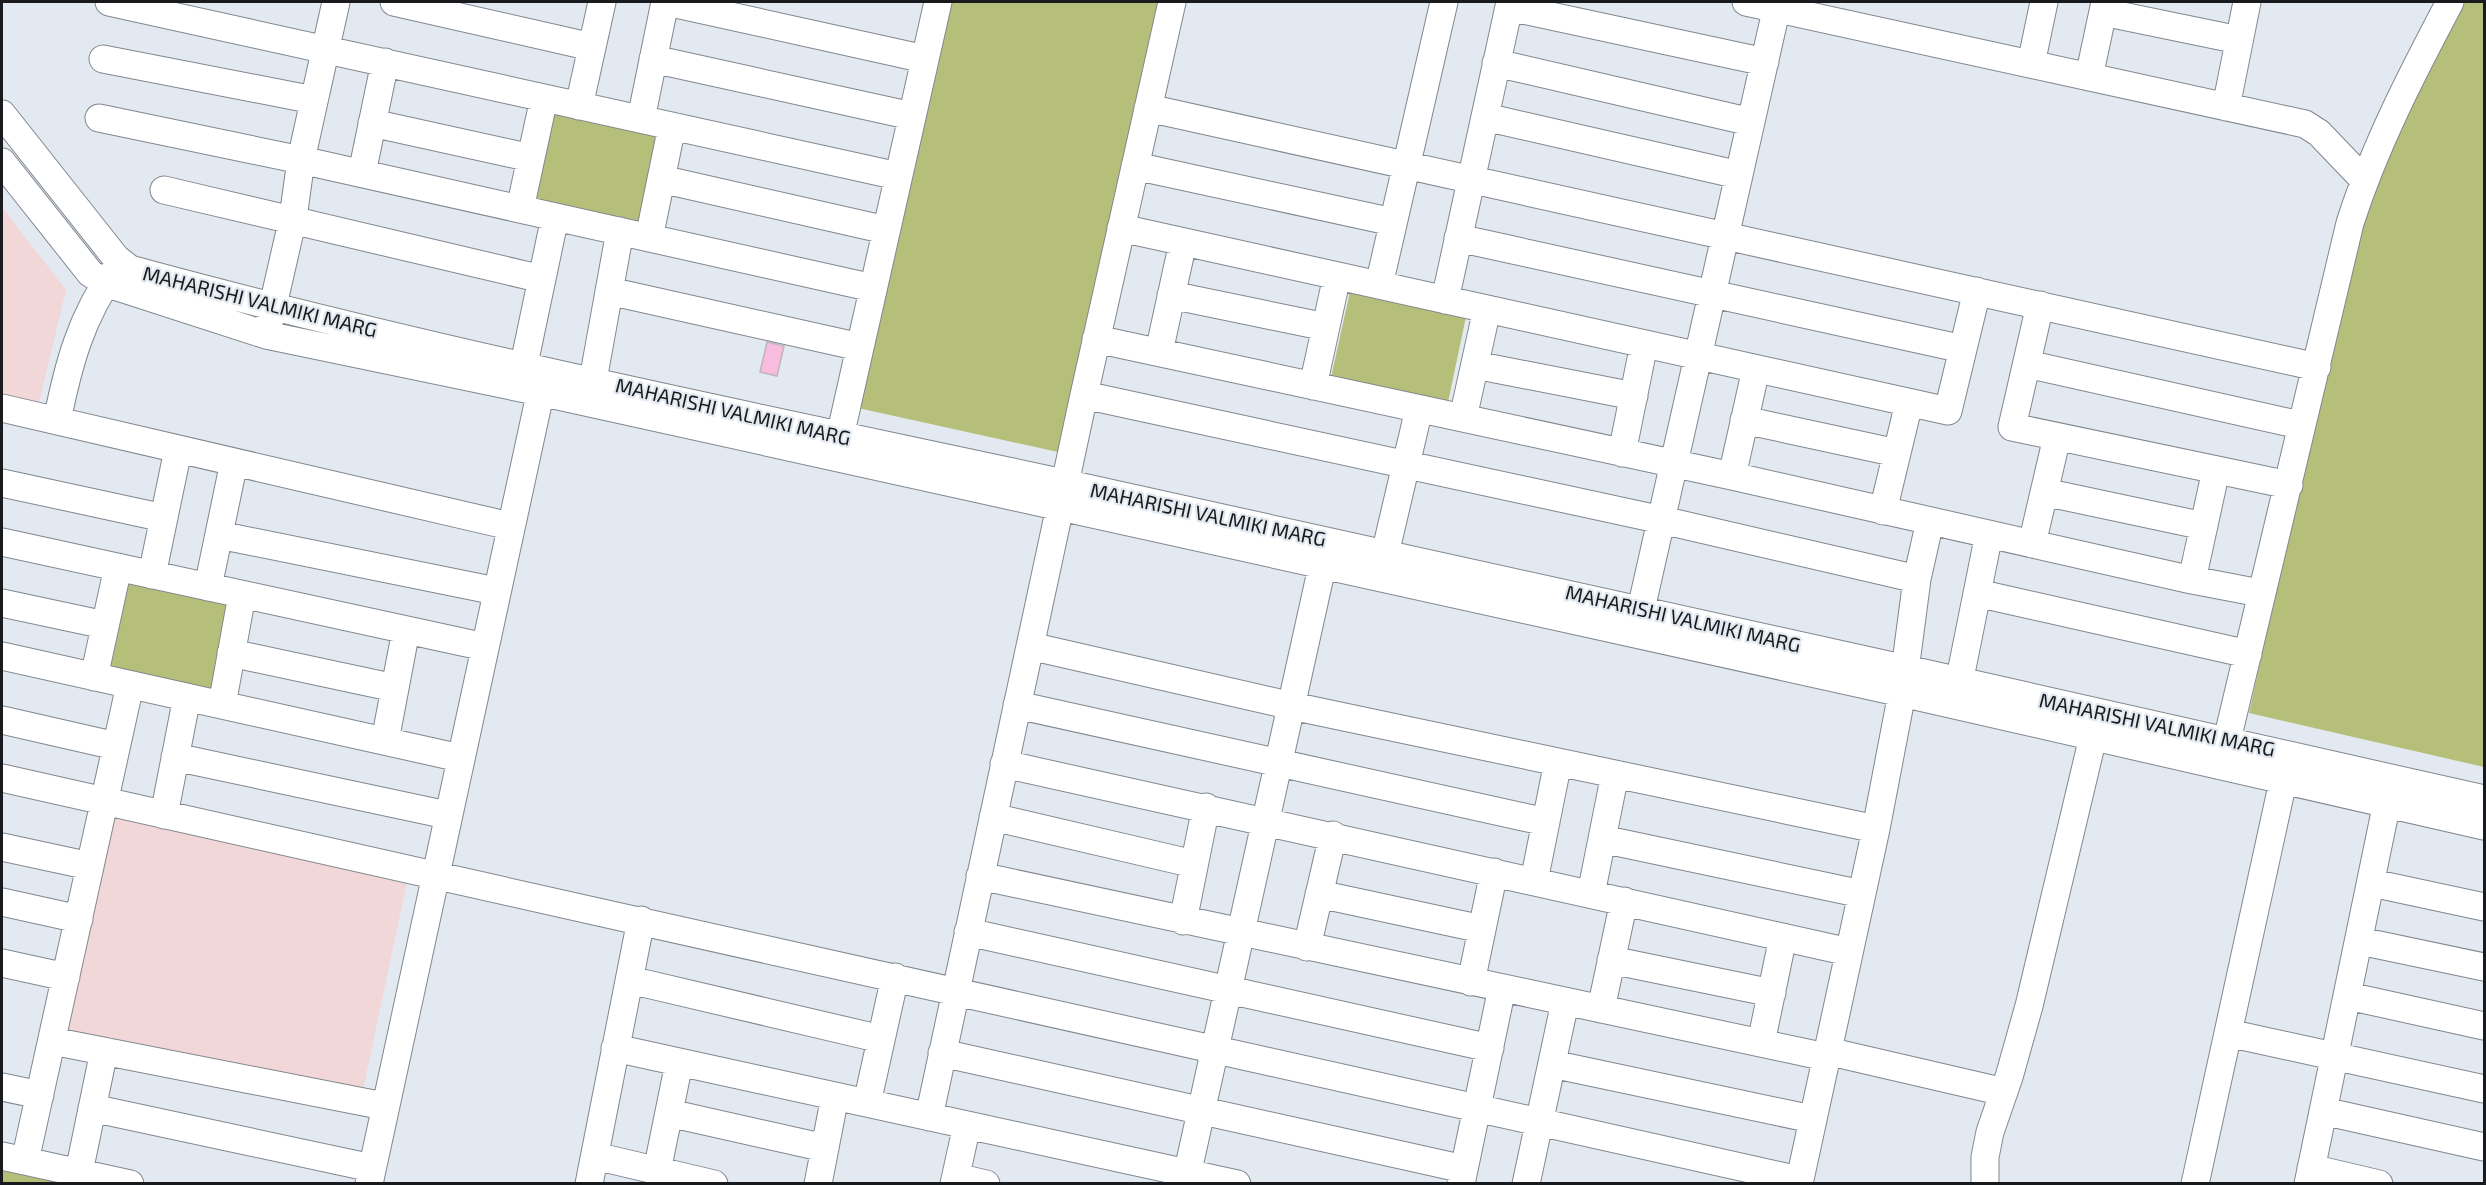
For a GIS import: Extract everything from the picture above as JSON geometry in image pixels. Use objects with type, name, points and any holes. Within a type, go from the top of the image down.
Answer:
[{"type":"street","points":[[109,2],[898,176]]},
{"type":"street","points":[[266,335],[293,218],[301,160],[336,2]]},
{"type":"street","points":[[394,2],[592,47]]},
{"type":"street","points":[[579,106],[603,2]]},
{"type":"street","points":[[641,119],[666,2],[925,58]]},
{"type":"street","points":[[838,446],[938,2]]},
{"type":"street","points":[[929,1117],[1062,495],[1172,2]]},
{"type":"street","points":[[1379,285],[1444,2]]},
{"type":"street","points":[[1746,2],[1777,5],[2305,124],[2319,133],[2364,180]]},
{"type":"street","points":[[2031,64],[2043,2]]},
{"type":"street","points":[[2226,106],[2247,2]]},
{"type":"street","points":[[2221,766],[2260,593],[2289,485],[2300,425],[2317,367],[2336,275],[2364,180],[2389,120],[2450,2]]},
{"type":"street","points":[[1445,300],[1509,4],[1765,62]]},
{"type":"street","points":[[1639,622],[1777,5]]},
{"type":"street","points":[[2089,77],[2104,7],[2239,40]]},
{"type":"street","points":[[653,58],[912,116]]},
{"type":"street","points":[[103,59],[314,100]]},
{"type":"street","points":[[362,173],[385,62]]},
{"type":"street","points":[[1496,63],[1751,122]]},
{"type":"street","points":[[520,209],[544,98]]},
{"type":"street","points":[[1148,108],[2317,367]]},
{"type":"street","name":"MAHARISHI VALMIKI MARG","points":[[2,114],[121,262],[130,269],[532,378],[1903,681],[1957,694],[2093,736],[2484,826]]},
{"type":"street","points":[[1485,117],[1739,175]]},
{"type":"street","points":[[99,118],[362,173],[873,288]]},
{"type":"street","points":[[372,123],[531,158]]},
{"type":"street","points":[[649,238],[672,126]]},
{"type":"street","points":[[2,157],[24,142]]},
{"type":"street","name":"MAHARISHI VALMIKI MARG","points":[[2,162],[90,273],[105,283],[266,335],[532,378],[593,380],[838,446]]},
{"type":"street","points":[[1135,166],[1393,222]]},
{"type":"street","points":[[661,179],[886,230]]},
{"type":"street","points":[[164,190],[293,218],[542,279]]},
{"type":"street","points":[[92,1108],[370,1176],[510,526],[532,378],[542,279],[555,217]]},
{"type":"street","points":[[1121,228],[1948,411],[1977,291]]},
{"type":"street","points":[[593,380],[620,231]]},
{"type":"street","points":[[1458,237],[1963,349]]},
{"type":"street","points":[[1159,352],[1183,242]]},
{"type":"street","points":[[57,421],[76,342],[105,283],[121,262]]},
{"type":"street","points":[[1313,386],[1336,276]]},
{"type":"street","points":[[609,291],[860,347]]},
{"type":"street","points":[[1171,295],[1326,327]]},
{"type":"street","points":[[2040,305],[2012,428],[2289,485]]},
{"type":"street","points":[[1463,418],[1487,309]]},
{"type":"street","points":[[1096,339],[2260,593]]},
{"type":"street","points":[[1622,453],[1644,344]]},
{"type":"street","points":[[2027,364],[2300,425]]},
{"type":"street","points":[[1475,365],[1634,396]]},
{"type":"street","points":[[1732,476],[1756,369]]},
{"type":"street","points":[[1084,395],[1662,520],[1917,579]]},
{"type":"street","points":[[1883,511],[1909,403]]},
{"type":"street","points":[[2,408],[510,526]]},
{"type":"street","points":[[1385,554],[1419,409]]},
{"type":"street","points":[[1744,420],[1897,453]]},
{"type":"street","points":[[2032,544],[2057,437]]},
{"type":"street","points":[[152,575],[178,450]]},
{"type":"street","points":[[208,587],[234,462]]},
{"type":"street","points":[[2192,580],[2216,470]]},
{"type":"street","points":[[2,483],[164,518]]},
{"type":"street","points":[[2044,492],[2204,526]]},
{"type":"street","points":[[2,778],[436,873],[1476,1111],[1539,1123],[1799,1182],[1876,829],[1903,681],[1917,579],[1930,521]]},
{"type":"street","points":[[1957,694],[1989,534]]},
{"type":"street","points":[[219,535],[496,591]]},
{"type":"street","points":[[2,542],[485,647]]},
{"type":"street","points":[[1186,1178],[1325,553]]},
{"type":"street","name":"MAHARISHI VALMIKI MARG","points":[[1325,553],[1385,554],[1639,622]]},
{"type":"street","points":[[94,677],[118,567]]},
{"type":"street","points":[[1977,592],[2248,654]]},
{"type":"street","points":[[222,705],[242,595]]},
{"type":"street","points":[[2,603],[105,625]]},
{"type":"street","points":[[385,741],[406,630]]},
{"type":"street","points":[[1030,646],[1292,706],[1876,829]]},
{"type":"street","points":[[231,653],[395,688]]},
{"type":"street","points":[[2,656],[460,758]]},
{"type":"street","points":[[130,685],[40,1095],[14,1158],[130,1184]]},
{"type":"street","name":"MAHARISHI VALMIKI MARG","points":[[1957,694],[2227,740],[2484,799]]},
{"type":"street","points":[[164,815],[187,697]]},
{"type":"street","points":[[1017,705],[1546,822]]},
{"type":"street","points":[[2,720],[116,746]]},
{"type":"street","points":[[1985,1184],[1985,1156],[1990,1132],[2029,1006],[2093,736]]},
{"type":"street","points":[[2195,1184],[2289,754]]},
{"type":"street","points":[[175,757],[447,815]]},
{"type":"street","points":[[1534,881],[1558,762]]},
{"type":"street","points":[[1004,764],[1266,820],[1849,952]]},
{"type":"street","points":[[1591,894],[1615,774]]},
{"type":"street","points":[[2379,1184],[2310,1176],[2389,804],[2391,778]]},
{"type":"street","points":[[1183,921],[1206,807]]},
{"type":"street","points":[[993,817],[1194,864]]},
{"type":"street","points":[[1308,947],[1333,836]]},
{"type":"street","points":[[1602,839],[1862,894]]},
{"type":"street","points":[[2,847],[90,866]]},
{"type":"street","points":[[1471,982],[1494,872]]},
{"type":"street","points":[[980,876],[1761,1044],[1827,1054],[2004,1092]]},
{"type":"street","points":[[2372,884],[2484,907]]},
{"type":"street","points":[[1319,894],[1482,929]]},
{"type":"street","points":[[1601,1009],[1624,901]]},
{"type":"street","points":[[2,902],[79,918]]},
{"type":"street","points":[[589,1184],[641,920]]},
{"type":"street","points":[[968,932],[1490,1048]]},
{"type":"street","points":[[1761,1044],[1783,937]]},
{"type":"street","points":[[2360,941],[2484,967]]},
{"type":"street","points":[[1611,960],[1772,993]]},
{"type":"street","points":[[2,963],[66,977]]},
{"type":"street","points":[[867,1103],[895,977]]},
{"type":"street","points":[[630,980],[881,1039]]},
{"type":"street","points":[[942,1053],[1463,1176],[1502,988]]},
{"type":"street","points":[[2348,996],[2484,1026]]},
{"type":"street","points":[[1526,1184],[1565,1002]]},
{"type":"street","points":[[2228,1033],[2484,1089]]},
{"type":"street","points":[[52,1041],[384,1106]]},
{"type":"street","points":[[615,1048],[967,1125],[1127,1172],[1237,1184]]},
{"type":"street","points":[[79,1172],[104,1051]]},
{"type":"street","points":[[657,1171],[679,1063]]},
{"type":"street","points":[[1552,1064],[1812,1119]]},
{"type":"street","points":[[2,1087],[40,1095]]},
{"type":"street","points":[[818,1184],[835,1096]]},
{"type":"street","points":[[2324,1112],[2484,1147]]},
{"type":"street","points":[[669,1113],[825,1148]]},
{"type":"street","points":[[967,1125],[955,1180],[986,1184]]},
{"type":"street","points":[[595,1156],[714,1184]]},
{"type":"shaded area","points":[[2,207],[66,290],[37,411],[2,403]]},
{"type":"shaded area","points":[[111,815],[408,877],[362,1095],[65,1032]]},
{"type":"green space","points":[[948,2],[1159,2],[1058,452],[858,408]]},
{"type":"green space","points":[[2457,2],[2484,2],[2484,767],[2249,713],[2360,203]]},
{"type":"green space","points":[[549,108],[665,134],[644,229],[528,204]]},
{"type":"green space","points":[[1351,287],[1467,312],[1447,407],[1330,382]]},
{"type":"green space","points":[[121,577],[238,603],[217,697],[101,672]]},
{"type":"green space","points":[[2,1164],[91,1183],[2,1183]]},
{"type":"building","points":[[767,342],[784,346],[777,376],[760,372]]}]
